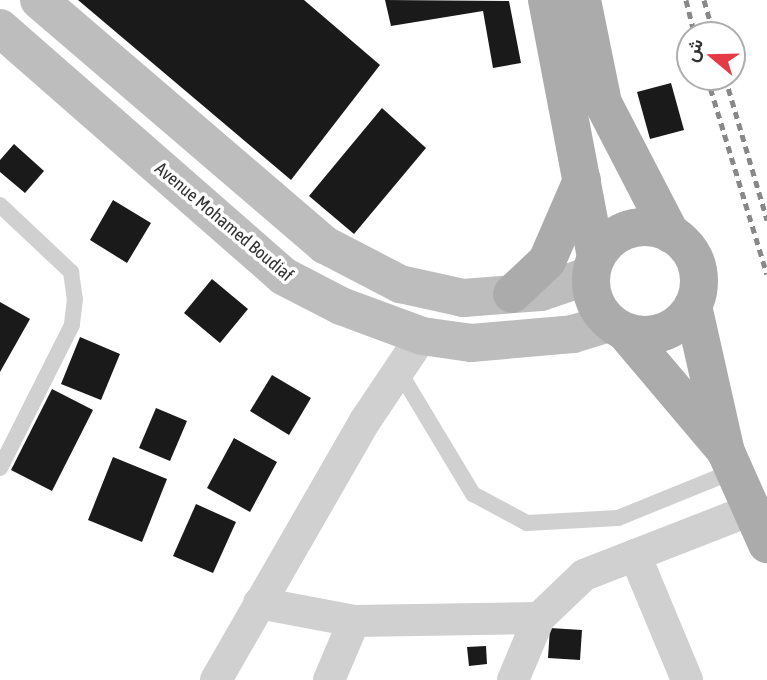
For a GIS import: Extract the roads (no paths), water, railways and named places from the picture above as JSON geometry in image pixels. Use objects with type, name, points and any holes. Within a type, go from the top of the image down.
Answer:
[{"type":"main road","points":[[39,0],[326,245],[400,285],[463,298],[512,294],[594,266],[629,230],[671,234]]},
{"type":"main road","points":[[547,0],[582,180],[598,309],[617,327],[730,461]]},
{"type":"main road","points":[[582,0],[603,103],[671,234],[696,266],[693,306],[730,461],[767,544]]},
{"type":"main road","name":"Avenue Mohamed Boudiaf","points":[[0,28],[283,276],[422,336],[471,343],[573,334],[617,327]]},
{"type":"main road","points":[[512,294],[547,261],[582,180]]},
{"type":"main road","points":[[617,327],[663,332],[693,306]]},
{"type":"street","points":[[216,680],[259,603],[422,336]]},
{"type":"street","points":[[513,680],[539,618],[584,575],[753,509]]},
{"type":"street","points":[[635,555],[687,680]]},
{"type":"street","points":[[259,603],[354,621],[539,618]]},
{"type":"street","points":[[330,680],[354,621]]},
{"type":"lane","points":[[0,205],[71,272],[75,299],[72,325],[0,468]]},
{"type":"lane","points":[[399,371],[473,494],[527,523],[618,518],[730,461]]},
{"type":"railway","points":[[686,0],[691,21]]},
{"type":"railway","points":[[704,0],[710,21]]},
{"type":"railway","points":[[711,91],[767,274]]},
{"type":"railway","points":[[729,91],[767,220]]}]
